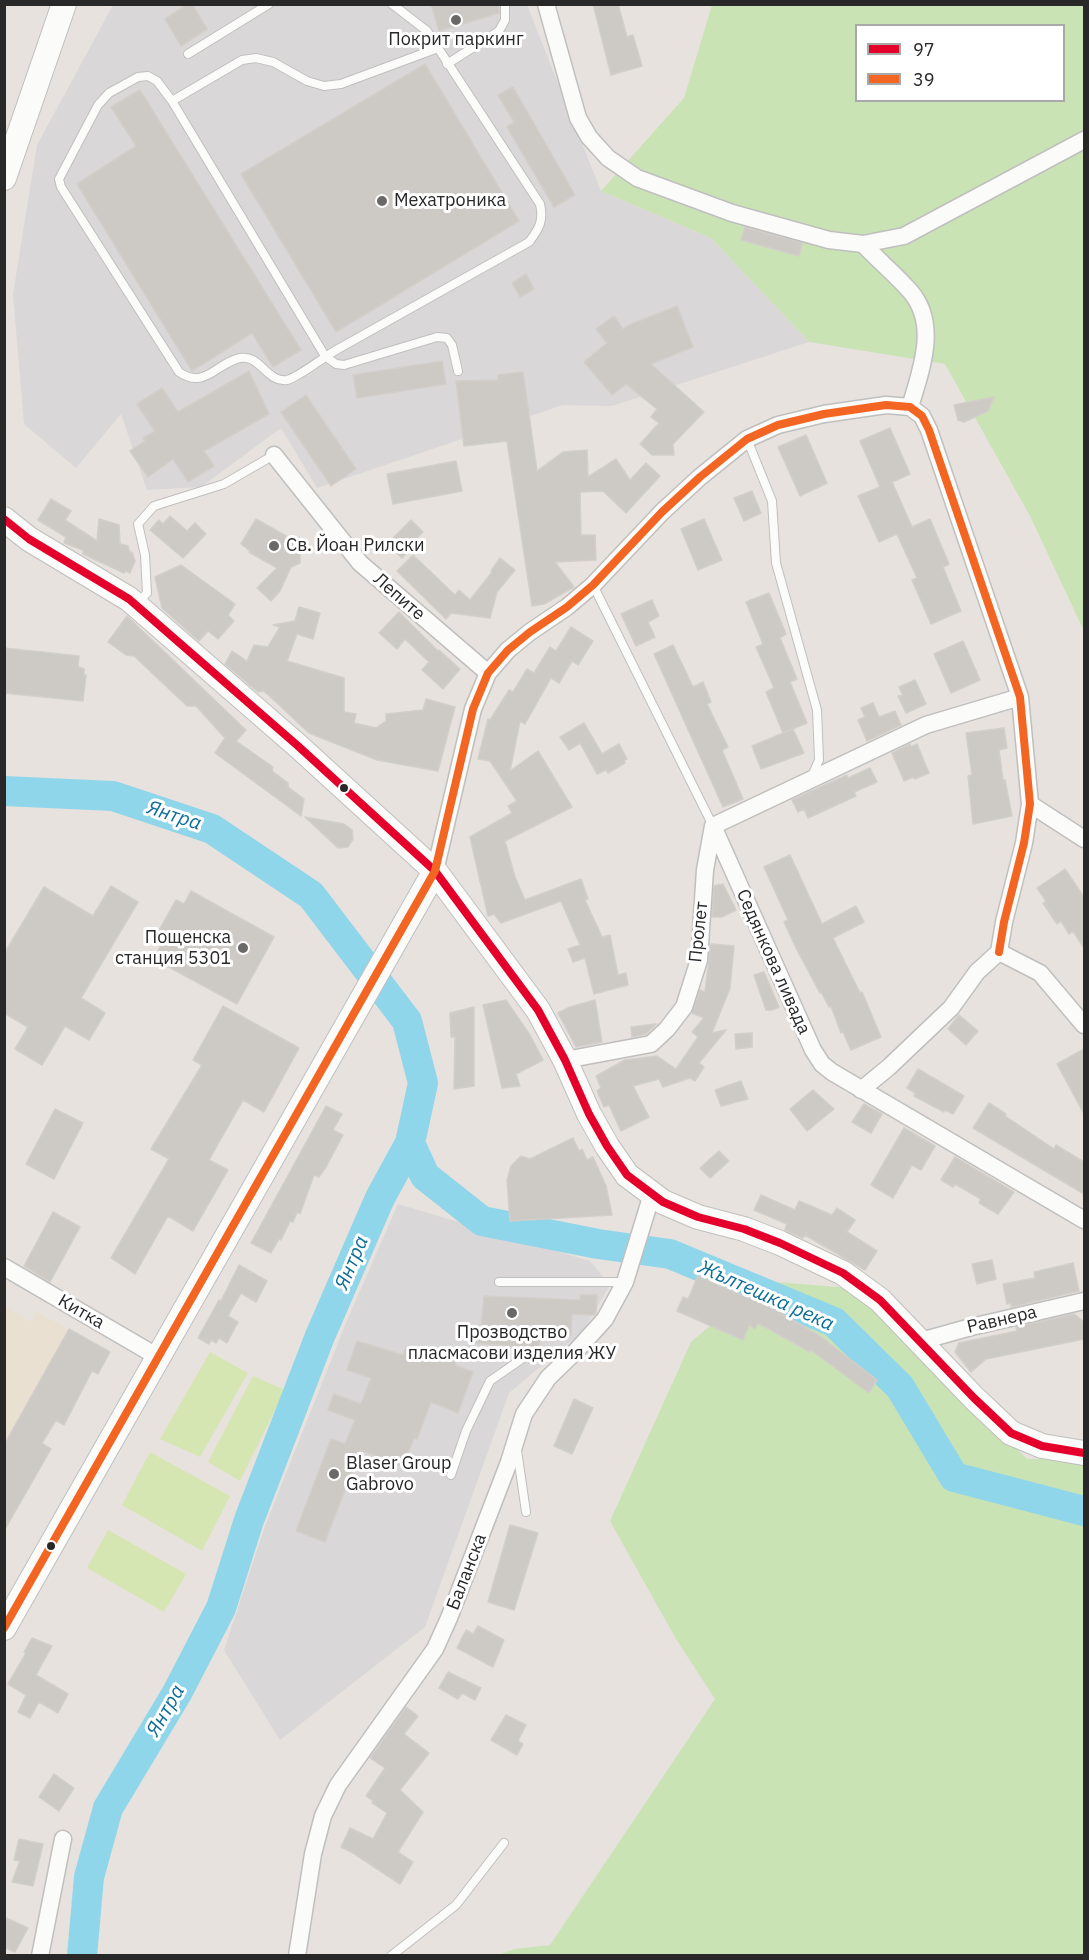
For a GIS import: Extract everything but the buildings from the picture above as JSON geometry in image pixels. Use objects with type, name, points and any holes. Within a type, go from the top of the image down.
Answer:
[{"type":"main road","points":[[4,178],[64,4]]},
{"type":"main road","points":[[4,519],[29,538],[136,605],[298,746],[435,871],[538,1010],[565,1060],[589,1114],[627,1175],[663,1202],[698,1217],[744,1229],[780,1243],[843,1273],[880,1300],[1011,1433],[1042,1446],[1084,1453]]},
{"type":"main road","points":[[4,1628],[435,871]]},
{"type":"street","points":[[546,4],[578,118],[589,137],[608,158],[637,178],[732,213],[829,240],[863,244],[904,236],[1084,140]]},
{"type":"street","points":[[863,244],[911,292],[924,315],[926,354],[910,407]]},
{"type":"street","points":[[435,871],[473,709],[488,673],[508,650],[593,585],[662,512],[747,439],[778,425],[824,414],[886,405],[910,407],[922,416],[929,430],[1020,697],[1030,804],[1024,843],[1004,922],[999,952],[977,972],[951,1008],[889,1067],[861,1090]]},
{"type":"street","name":"Лепите","points":[[274,455],[360,563],[488,673]]},
{"type":"street","points":[[713,826],[926,725],[1020,697]]},
{"type":"street","points":[[1030,804],[1084,839]]},
{"type":"street","name":"Пролет","points":[[565,1060],[651,1044],[667,1029],[684,1007],[699,960],[705,870],[713,826]]},
{"type":"street","name":"Седянкова ливада","points":[[713,826],[813,1050],[822,1064],[861,1090],[1084,1220]]},
{"type":"street","points":[[999,952],[1040,973],[1084,1025]]},
{"type":"street","name":"Баланска","points":[[297,1956],[313,1854],[323,1816],[338,1785],[435,1649],[475,1551],[524,1414],[548,1378],[605,1319],[626,1277],[652,1194]]},
{"type":"street","name":"Китка","points":[[4,1267],[158,1357]]},
{"type":"street","name":"Равнера","points":[[921,1341],[1084,1301]]},
{"type":"street","points":[[40,1956],[63,1839]]},
{"type":"lane","points":[[188,54],[269,4]]},
{"type":"lane","points":[[392,4],[427,31],[540,204],[543,218],[538,231],[529,242],[325,356],[290,379],[280,380],[270,375],[257,362],[248,357],[238,358],[200,379],[188,379],[179,372],[61,187],[59,179],[98,105],[109,93],[138,77],[148,76],[157,81],[171,101],[325,356],[336,364],[344,365],[437,337],[447,338],[452,345],[458,371]]},
{"type":"lane","points":[[447,64],[500,31],[505,20],[505,4]]},
{"type":"lane","points":[[171,101],[242,60],[256,58],[273,62],[308,81],[324,86],[341,84],[438,48]]},
{"type":"lane","points":[[747,439],[772,501],[776,563],[817,710],[819,760],[810,781]]},
{"type":"lane","points":[[136,605],[147,593],[145,555],[138,524],[154,506],[224,484],[274,455]]},
{"type":"lane","name":"Седянкова ливада","points":[[593,585],[713,826]]},
{"type":"lane","points":[[500,1282],[626,1277]]},
{"type":"lane","points":[[451,1475],[466,1431],[490,1382],[526,1356],[576,1351]]},
{"type":"lane","points":[[516,1441],[526,1512]]},
{"type":"lane","points":[[391,1956],[456,1905],[504,1843]]},
{"type":"shaded area","name":"Мехатроника","points":[[113,5],[527,5],[601,191],[711,238],[809,342],[612,406],[563,405],[317,488],[281,428],[201,487],[147,490],[121,414],[76,468],[24,424],[13,294],[37,145]]},
{"type":"shaded area","points":[[398,1204],[590,1261],[610,1285],[583,1331],[509,1393],[425,1627],[280,1740],[224,1650],[265,1526],[346,1323]]},
{"type":"shaded area","points":[[5,1306],[31,1322],[37,1312],[110,1352],[98,1374],[92,1372],[64,1425],[56,1421],[42,1443],[51,1449],[5,1531]]},
{"type":"green space","points":[[712,5],[1084,5],[1084,631],[1030,516],[945,364],[809,342],[711,238],[601,191],[684,98]]},
{"type":"green space","points":[[763,1281],[851,1288],[1027,1459],[1084,1459],[1084,1955],[495,1956],[515,1949],[550,1945],[715,1699],[676,1639],[610,1521],[691,1342]]},
{"type":"green space","points":[[210,1352],[248,1373],[200,1457],[160,1439]]},
{"type":"green space","points":[[253,1376],[285,1390],[240,1481],[208,1462]]},
{"type":"green space","points":[[150,1452],[230,1496],[202,1551],[122,1505]]},
{"type":"green space","points":[[108,1530],[186,1574],[164,1612],[87,1568]]},
{"type":"waterway","name":"Янтра","points":[[4,791],[113,796],[212,829],[311,895],[407,1021],[423,1083],[410,1143],[380,1198],[320,1336],[249,1520],[221,1608],[177,1693],[108,1808],[89,1877],[82,1956]]},
{"type":"waterway","name":"Жълтешка река","points":[[410,1143],[425,1176],[482,1221],[598,1244],[670,1254],[834,1322],[900,1387],[954,1477],[1084,1511]]},
{"type":"transit line","name":"39","points":[[4,1628],[435,871],[473,709],[488,673],[508,650],[593,585],[662,512],[747,439],[778,425],[824,414],[886,405],[910,407],[922,416],[929,430],[1020,697],[1030,804],[1024,843],[1004,922],[999,952]]},
{"type":"transit line","name":"97","points":[[4,519],[29,539],[129,599],[298,746],[435,871],[538,1010],[565,1060],[589,1114],[627,1175],[663,1202],[698,1217],[744,1229],[780,1243],[843,1273],[880,1300],[1011,1433],[1042,1446],[1084,1453]]},
{"type":"place","name":"Покрит паркинг","points":[[456,20]]},
{"type":"place","name":"Мехатроника","points":[[382,201]]},
{"type":"place","name":"Св. Йоан Рилски","points":[[274,546]]},
{"type":"place","name":"Пощенска станция 5301","points":[[243,948]]},
{"type":"place","name":"Прозводство пласмасови изделия ЖУ","points":[[512,1313]]},
{"type":"place","name":"Blaser Group Gabrovo","points":[[334,1474]]}]
